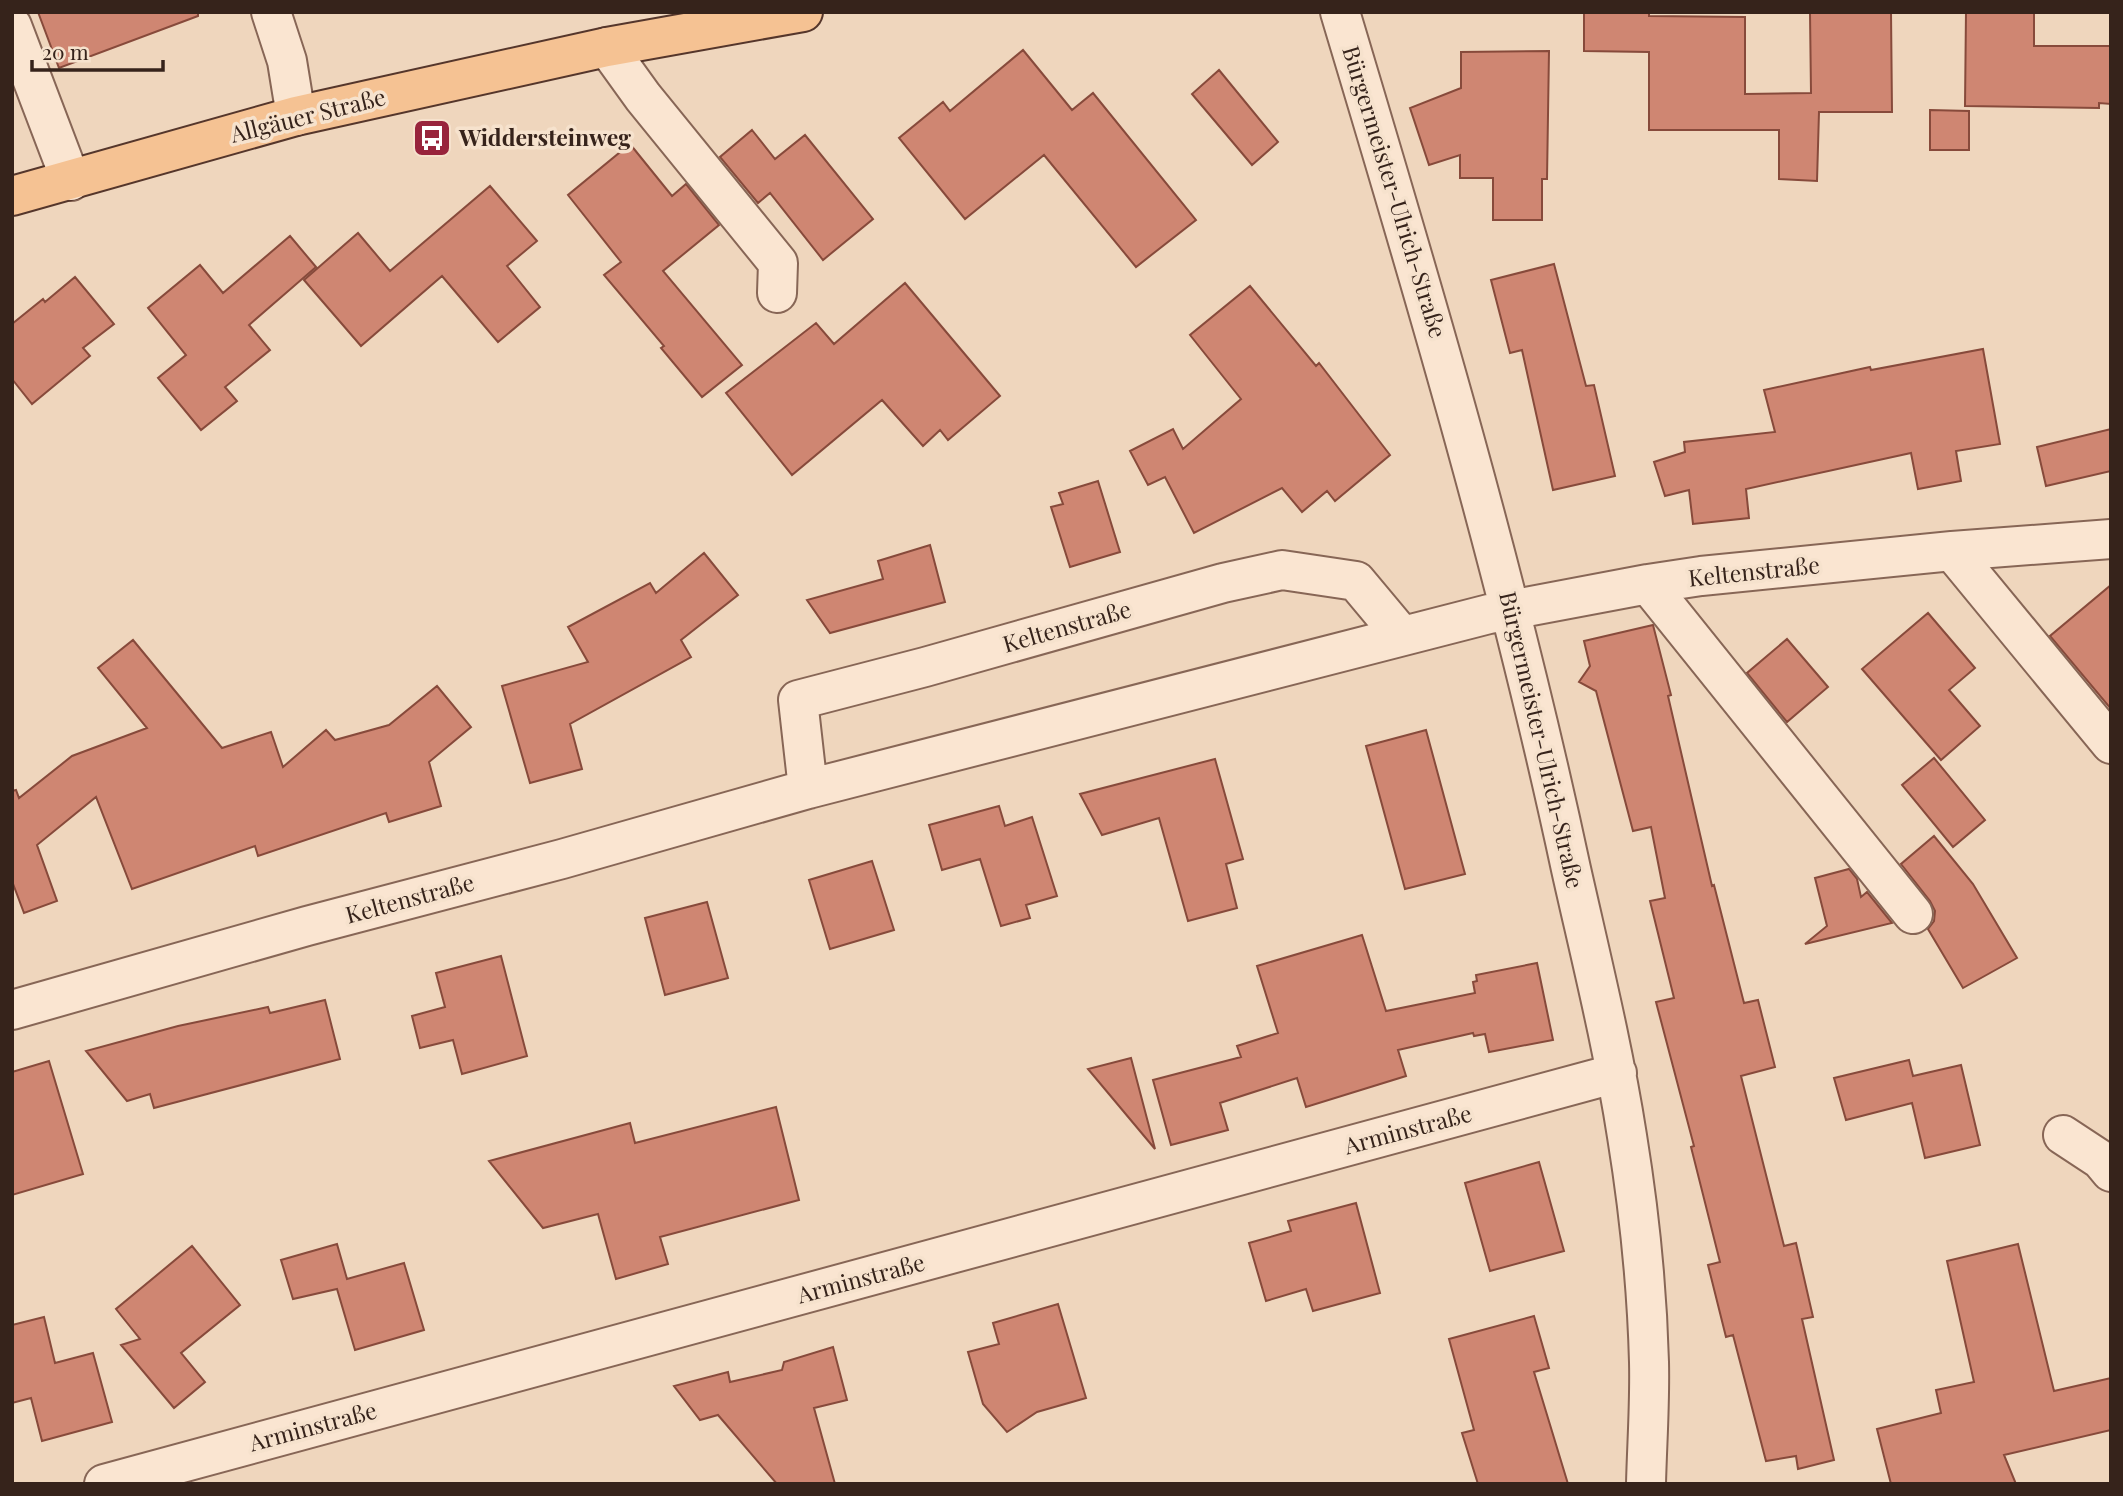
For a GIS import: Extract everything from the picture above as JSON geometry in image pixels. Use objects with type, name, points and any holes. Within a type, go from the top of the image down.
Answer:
[{"type":"main road","name":"Allgäuer Straße","points":[[12,196],[296,117],[607,47],[803,12]]},
{"type":"street","points":[[271,12],[287,61],[296,117]]},
{"type":"street","name":"Bürgermeister-Ulrich-Straße","points":[[1339,12],[1443,355],[1511,610],[1545,748],[1617,1073],[1628,1140],[1648,1346],[1646,1484]]},
{"type":"street","points":[[12,26],[71,181]]},
{"type":"street","points":[[607,47],[643,97],[778,263],[777,293]]},
{"type":"street","name":"Keltenstraße","points":[[12,1010],[295,929],[562,859],[808,789],[1511,610],[1648,584],[1952,551],[2111,539]]},
{"type":"street","points":[[1952,551],[2111,744]]},
{"type":"street","name":"Keltenstraße","points":[[808,789],[798,700],[1223,583],[1282,569],[1356,581],[1402,636]]},
{"type":"street","points":[[1648,584],[1913,914]]},
{"type":"street","name":"Arminstraße","points":[[104,1484],[1617,1073]]},
{"type":"street","points":[[2063,1135],[2101,1160],[2111,1172]]},
{"type":"building","points":[[38,12],[198,12],[198,16],[59,68]]},
{"type":"building","points":[[1584,12],[1745,17],[1745,94],[1811,93],[1810,13],[1891,12],[1892,112],[1819,112],[1817,181],[1779,179],[1779,130],[1649,130],[1649,52],[1584,51]]},
{"type":"building","points":[[1966,12],[2034,12],[2034,46],[2111,46],[2111,104],[2099,103],[2099,108],[1965,106]]},
{"type":"building","points":[[1023,50],[1072,110],[1093,93],[1196,220],[1136,267],[1044,155],[965,219],[899,138],[943,102],[950,111]]},
{"type":"building","points":[[1549,51],[1547,179],[1542,179],[1542,220],[1493,220],[1493,178],[1460,178],[1460,155],[1429,165],[1410,108],[1461,88],[1461,52]]},
{"type":"building","points":[[1219,70],[1278,142],[1252,165],[1192,94]]},
{"type":"building","points":[[1930,110],[1969,111],[1969,150],[1930,150]]},
{"type":"building","points":[[752,130],[775,159],[805,135],[873,219],[823,260],[770,193],[758,203],[720,157]]},
{"type":"building","points":[[630,144],[672,196],[686,184],[719,225],[663,271],[742,365],[702,397],[661,348],[664,346],[604,275],[621,262],[568,195]]},
{"type":"building","points":[[490,186],[537,241],[507,266],[540,307],[498,342],[442,276],[361,346],[304,280],[358,233],[390,271]]},
{"type":"building","points":[[290,236],[316,267],[249,325],[270,350],[225,387],[237,401],[201,430],[158,378],[186,355],[148,308],[200,265],[223,293]]},
{"type":"building","points":[[1554,264],[1586,386],[1594,385],[1615,476],[1553,490],[1522,350],[1510,353],[1491,280]]},
{"type":"building","points":[[75,277],[114,324],[83,348],[90,356],[32,404],[12,379],[12,324]]},
{"type":"building","points":[[905,283],[1000,396],[948,440],[940,430],[923,446],[882,400],[792,475],[726,393],[816,323],[834,344]]},
{"type":"building","points":[[1250,286],[1316,366],[1319,363],[1390,455],[1335,501],[1327,491],[1302,512],[1282,488],[1194,533],[1165,477],[1148,485],[1130,451],[1173,429],[1183,449],[1241,399],[1190,335]]},
{"type":"building","points":[[1983,349],[2000,444],[1956,451],[1961,481],[1918,489],[1911,453],[1746,489],[1749,518],[1693,524],[1689,490],[1665,496],[1654,462],[1685,452],[1684,442],[1775,432],[1764,390],[1870,367],[1871,370]]},
{"type":"building","points":[[2111,429],[2111,471],[2046,486],[2037,447]]},
{"type":"building","points":[[1098,481],[1120,552],[1070,567],[1051,507],[1063,504],[1059,493]]},
{"type":"building","points":[[930,545],[945,602],[830,633],[807,600],[883,579],[878,561]]},
{"type":"building","points":[[704,553],[738,595],[681,640],[691,657],[570,724],[582,769],[530,783],[502,686],[588,662],[568,627],[650,583],[656,593]]},
{"type":"building","points":[[2111,585],[2111,709],[2050,636]]},
{"type":"building","points":[[1928,613],[1975,668],[1949,690],[1980,726],[1941,760],[1862,669]]},
{"type":"building","points":[[1653,625],[1671,695],[1668,696],[1712,886],[1714,885],[1744,1003],[1758,1000],[1775,1067],[1741,1076],[1784,1246],[1796,1243],[1813,1317],[1802,1319],[1834,1460],[1798,1469],[1796,1456],[1766,1461],[1733,1335],[1726,1337],[1708,1265],[1720,1262],[1691,1147],[1694,1146],[1656,1002],[1674,998],[1650,901],[1665,898],[1651,827],[1633,831],[1596,691],[1579,682],[1590,666],[1584,641]]},
{"type":"building","points":[[1787,639],[1828,687],[1787,722],[1747,673]]},
{"type":"building","points":[[133,640],[222,748],[271,732],[283,767],[326,730],[335,740],[389,725],[437,686],[471,727],[429,762],[441,806],[389,822],[386,813],[258,856],[255,846],[132,889],[96,797],[37,845],[57,901],[24,913],[12,881],[12,791],[16,790],[19,798],[72,756],[147,728],[98,668]]},
{"type":"building","points":[[1426,730],[1465,874],[1405,889],[1366,746]]},
{"type":"building","points":[[1934,758],[1985,820],[1953,847],[1902,785]]},
{"type":"building","points":[[1215,759],[1243,859],[1226,864],[1237,908],[1188,921],[1159,818],[1102,835],[1080,794]]},
{"type":"building","points":[[999,806],[1005,826],[1032,817],[1057,896],[1026,905],[1030,918],[1001,926],[980,859],[942,870],[929,825]]},
{"type":"building","points":[[1934,836],[1973,884],[2017,958],[1963,988],[1928,929],[1934,921],[1935,911],[1930,901],[1901,864]]},
{"type":"building","points":[[872,861],[894,930],[830,949],[809,880]]},
{"type":"building","points":[[1849,869],[1857,879],[1861,897],[1867,892],[1892,923],[1805,944],[1827,926],[1815,878]]},
{"type":"building","points":[[707,902],[728,978],[665,995],[645,918]]},
{"type":"building","points":[[1362,935],[1386,1011],[1475,993],[1473,982],[1477,981],[1476,975],[1537,963],[1553,1040],[1489,1052],[1485,1034],[1474,1036],[1473,1033],[1398,1050],[1406,1076],[1306,1107],[1297,1078],[1220,1103],[1228,1130],[1171,1145],[1153,1080],[1241,1057],[1237,1046],[1278,1033],[1257,966]]},
{"type":"building","points":[[501,956],[527,1056],[462,1074],[453,1040],[420,1048],[412,1016],[445,1007],[436,973]]},
{"type":"building","points":[[325,1000],[340,1059],[154,1108],[150,1094],[127,1101],[86,1051],[178,1026],[268,1007],[270,1013]]},
{"type":"building","points":[[1131,1058],[1155,1149],[1088,1069]]},
{"type":"building","points":[[1909,1060],[1913,1076],[1961,1065],[1980,1145],[1925,1158],[1912,1103],[1846,1120],[1834,1078]]},
{"type":"building","points":[[49,1061],[83,1174],[12,1195],[12,1072]]},
{"type":"building","points":[[776,1107],[799,1200],[660,1237],[668,1264],[616,1279],[598,1214],[543,1228],[489,1161],[630,1123],[635,1143]]},
{"type":"building","points":[[1539,1162],[1564,1251],[1490,1271],[1465,1183]]},
{"type":"building","points":[[1356,1203],[1380,1293],[1313,1311],[1306,1289],[1266,1301],[1249,1243],[1291,1231],[1288,1221]]},
{"type":"building","points":[[337,1244],[347,1279],[404,1263],[424,1330],[355,1350],[337,1289],[293,1299],[281,1260]]},
{"type":"building","points":[[2018,1244],[2054,1391],[2111,1378],[2111,1430],[2004,1455],[2016,1484],[1891,1484],[1877,1429],[1941,1413],[1936,1390],[1974,1382],[1947,1261]]},
{"type":"building","points":[[192,1246],[240,1305],[181,1353],[205,1382],[174,1408],[121,1345],[140,1339],[116,1309]]},
{"type":"building","points":[[1058,1304],[1086,1398],[1037,1412],[1007,1432],[983,1404],[968,1352],[999,1344],[993,1323]]},
{"type":"building","points":[[1534,1316],[1549,1368],[1534,1372],[1568,1484],[1478,1484],[1462,1433],[1474,1430],[1449,1339]]},
{"type":"building","points":[[44,1317],[55,1363],[93,1353],[112,1422],[42,1441],[31,1398],[12,1403],[12,1325]]},
{"type":"building","points":[[833,1347],[847,1400],[814,1408],[835,1484],[777,1484],[718,1415],[700,1420],[674,1386],[728,1372],[730,1382],[782,1370],[784,1362]]},
{"type":"place","name":"Widdersteinweg","points":[[432,138]]}]
